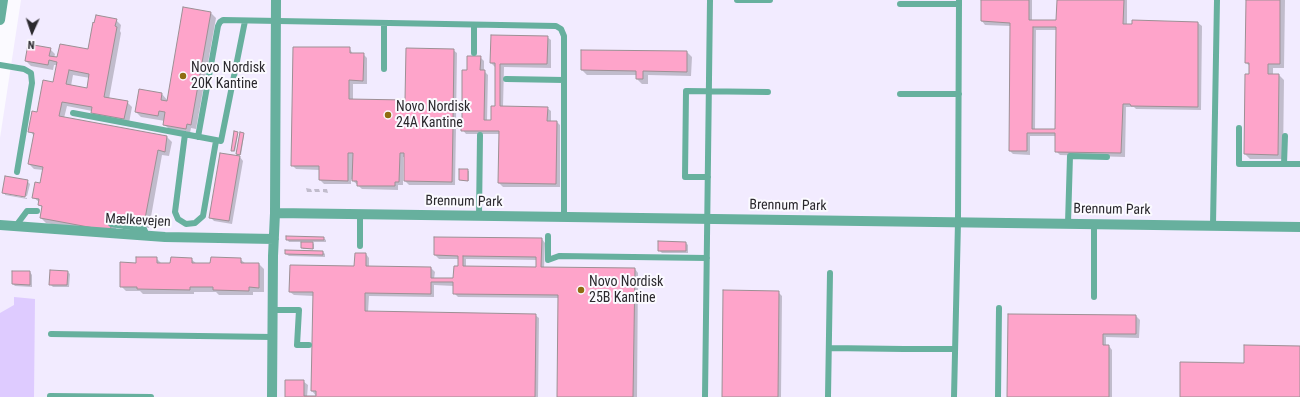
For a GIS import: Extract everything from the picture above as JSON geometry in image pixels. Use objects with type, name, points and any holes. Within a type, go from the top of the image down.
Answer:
[{"type":"street","points":[[0,20],[4,0]]},
{"type":"street","points":[[272,397],[276,0]]},
{"type":"street","name":"Brennum Park","points":[[275,213],[1300,227]]},
{"type":"street","name":"Mælkevejen","points":[[0,225],[147,236],[274,239]]},
{"type":"lane","points":[[705,397],[710,0]]},
{"type":"lane","points":[[737,0],[770,0]]},
{"type":"lane","points":[[1214,225],[1217,0]]},
{"type":"lane","points":[[900,4],[959,2],[958,222],[954,397]]},
{"type":"lane","points":[[198,137],[220,22],[223,20],[556,26],[561,29],[564,36],[564,217]]},
{"type":"lane","points":[[185,134],[175,212],[178,219],[186,224],[195,223],[203,216],[245,21]]},
{"type":"lane","points":[[384,23],[384,69]]},
{"type":"lane","points":[[474,25],[474,53]]},
{"type":"lane","points":[[0,65],[24,69],[31,73],[32,83],[17,172]]},
{"type":"lane","points":[[506,79],[564,80]]},
{"type":"lane","points":[[708,177],[685,177],[686,91],[768,92]]},
{"type":"lane","points":[[900,94],[958,94]]},
{"type":"lane","points":[[73,113],[219,141]]},
{"type":"lane","points":[[1239,128],[1239,164],[1300,164]]},
{"type":"lane","points":[[478,216],[480,135]]},
{"type":"lane","points":[[1284,164],[1285,136]]},
{"type":"lane","points":[[1068,223],[1070,156],[1108,157]]},
{"type":"lane","points":[[15,227],[27,211],[37,211]]},
{"type":"lane","points":[[360,214],[360,246]]},
{"type":"lane","points":[[111,224],[144,229],[147,236]]},
{"type":"lane","points":[[1094,224],[1094,297]]},
{"type":"lane","points":[[548,236],[548,260],[559,256],[707,258]]},
{"type":"lane","points":[[828,397],[830,273]]},
{"type":"lane","points":[[998,397],[999,308]]},
{"type":"lane","points":[[273,310],[298,310],[297,345],[309,345]]},
{"type":"lane","points":[[50,334],[273,337]]},
{"type":"lane","points":[[829,348],[955,349]]},
{"type":"lane","points":[[50,396],[151,397]]},
{"type":"shaded area","points":[[21,0],[1300,0],[1300,397],[0,397],[0,138]]},
{"type":"shaded area","points":[[14,297],[35,299],[34,397],[0,397],[0,313],[14,305]]},
{"type":"building","points":[[981,0],[1029,0],[1029,20],[1056,20],[1057,0],[1124,0],[1123,24],[1132,24],[1132,20],[1198,22],[1198,107],[1131,106],[1130,104],[1123,104],[1121,153],[1055,152],[1055,133],[1027,133],[1027,151],[1009,151],[1010,23],[981,21]],"holes":[[[1033,27],[1056,27],[1055,129],[1032,129]]]},
{"type":"building","points":[[1246,0],[1280,0],[1280,64],[1268,64],[1268,74],[1279,74],[1278,155],[1244,154],[1245,74],[1249,74],[1249,63],[1245,63]]},
{"type":"building","points":[[183,7],[211,12],[191,125],[187,124],[186,129],[163,125],[165,112],[159,111],[158,116],[135,112],[139,89],[162,93],[161,100],[167,101]]},
{"type":"building","points":[[96,15],[117,19],[115,26],[117,27],[104,97],[128,101],[124,119],[91,113],[92,107],[62,102],[59,116],[167,136],[165,152],[158,150],[144,224],[113,218],[110,231],[40,218],[42,206],[38,205],[39,199],[32,198],[35,182],[40,183],[43,167],[28,164],[34,133],[28,132],[32,111],[37,112],[43,80],[53,82],[57,62],[49,60],[48,65],[25,61],[28,44],[51,48],[49,56],[57,57],[60,44],[88,49],[93,22],[94,23]],"holes":[[[69,70],[89,74],[87,88],[66,84]]]},
{"type":"building","points":[[491,35],[548,36],[547,64],[500,64],[500,106],[548,107],[547,121],[557,121],[556,184],[498,183],[499,131],[461,131],[461,126],[453,126],[452,182],[404,181],[404,153],[400,153],[399,182],[395,182],[395,186],[357,186],[357,181],[352,181],[353,153],[348,153],[348,181],[319,180],[319,166],[291,166],[293,47],[350,47],[350,53],[364,53],[363,81],[349,80],[349,99],[405,100],[406,48],[454,49],[453,120],[462,120],[462,70],[467,70],[467,56],[481,56],[480,70],[485,70],[484,120],[491,120],[491,106],[495,106],[495,63],[490,63]]},
{"type":"building","points":[[581,50],[687,51],[687,72],[643,71],[643,79],[636,79],[636,71],[581,70]]},
{"type":"building","points":[[234,131],[238,132],[234,151],[231,151]]},
{"type":"building","points":[[240,132],[244,133],[240,155],[236,154]]},
{"type":"building","points":[[220,153],[240,156],[229,221],[209,218]]},
{"type":"building","points":[[459,169],[468,169],[468,181],[459,180]]},
{"type":"building","points":[[5,176],[28,180],[25,197],[2,193]]},
{"type":"building","points":[[286,236],[324,237],[324,240],[286,240]]},
{"type":"building","points":[[434,237],[542,238],[541,267],[635,268],[633,397],[557,397],[558,295],[453,294],[453,282],[431,282],[431,294],[365,293],[365,311],[536,314],[535,397],[285,397],[285,380],[304,380],[304,396],[316,396],[316,391],[311,391],[313,292],[289,292],[290,265],[354,266],[355,253],[366,253],[366,266],[431,267],[431,278],[453,278],[454,266],[458,266],[458,256],[434,255]],"holes":[[[463,256],[536,257],[536,267],[463,266]]]},
{"type":"building","points":[[658,241],[686,242],[686,251],[658,251]]},
{"type":"building","points":[[301,242],[313,242],[313,249],[301,248]]},
{"type":"building","points":[[285,250],[323,251],[323,255],[285,254]]},
{"type":"building","points":[[136,257],[157,257],[157,263],[170,263],[171,257],[192,258],[192,263],[210,263],[211,257],[241,258],[241,263],[259,263],[259,288],[249,287],[249,291],[213,290],[213,287],[190,287],[190,290],[137,289],[137,287],[120,287],[120,262],[136,263]]},
{"type":"building","points":[[50,270],[68,271],[67,285],[49,285]]},
{"type":"building","points":[[12,271],[30,271],[30,285],[12,284]]},
{"type":"building","points":[[723,290],[779,291],[778,397],[722,397]]},
{"type":"building","points":[[1008,314],[1136,315],[1136,334],[1103,334],[1103,345],[1109,345],[1109,397],[1007,397]]},
{"type":"building","points":[[1244,345],[1300,346],[1300,397],[1180,397],[1180,362],[1244,363]]},
{"type":"place","name":"Novo Nordisk 20K Kantine","points":[[183,76]]},
{"type":"place","name":"Novo Nordisk 24A Kantine","points":[[388,115]]},
{"type":"place","name":"Novo Nordisk 25B Kantine","points":[[581,290]]}]
